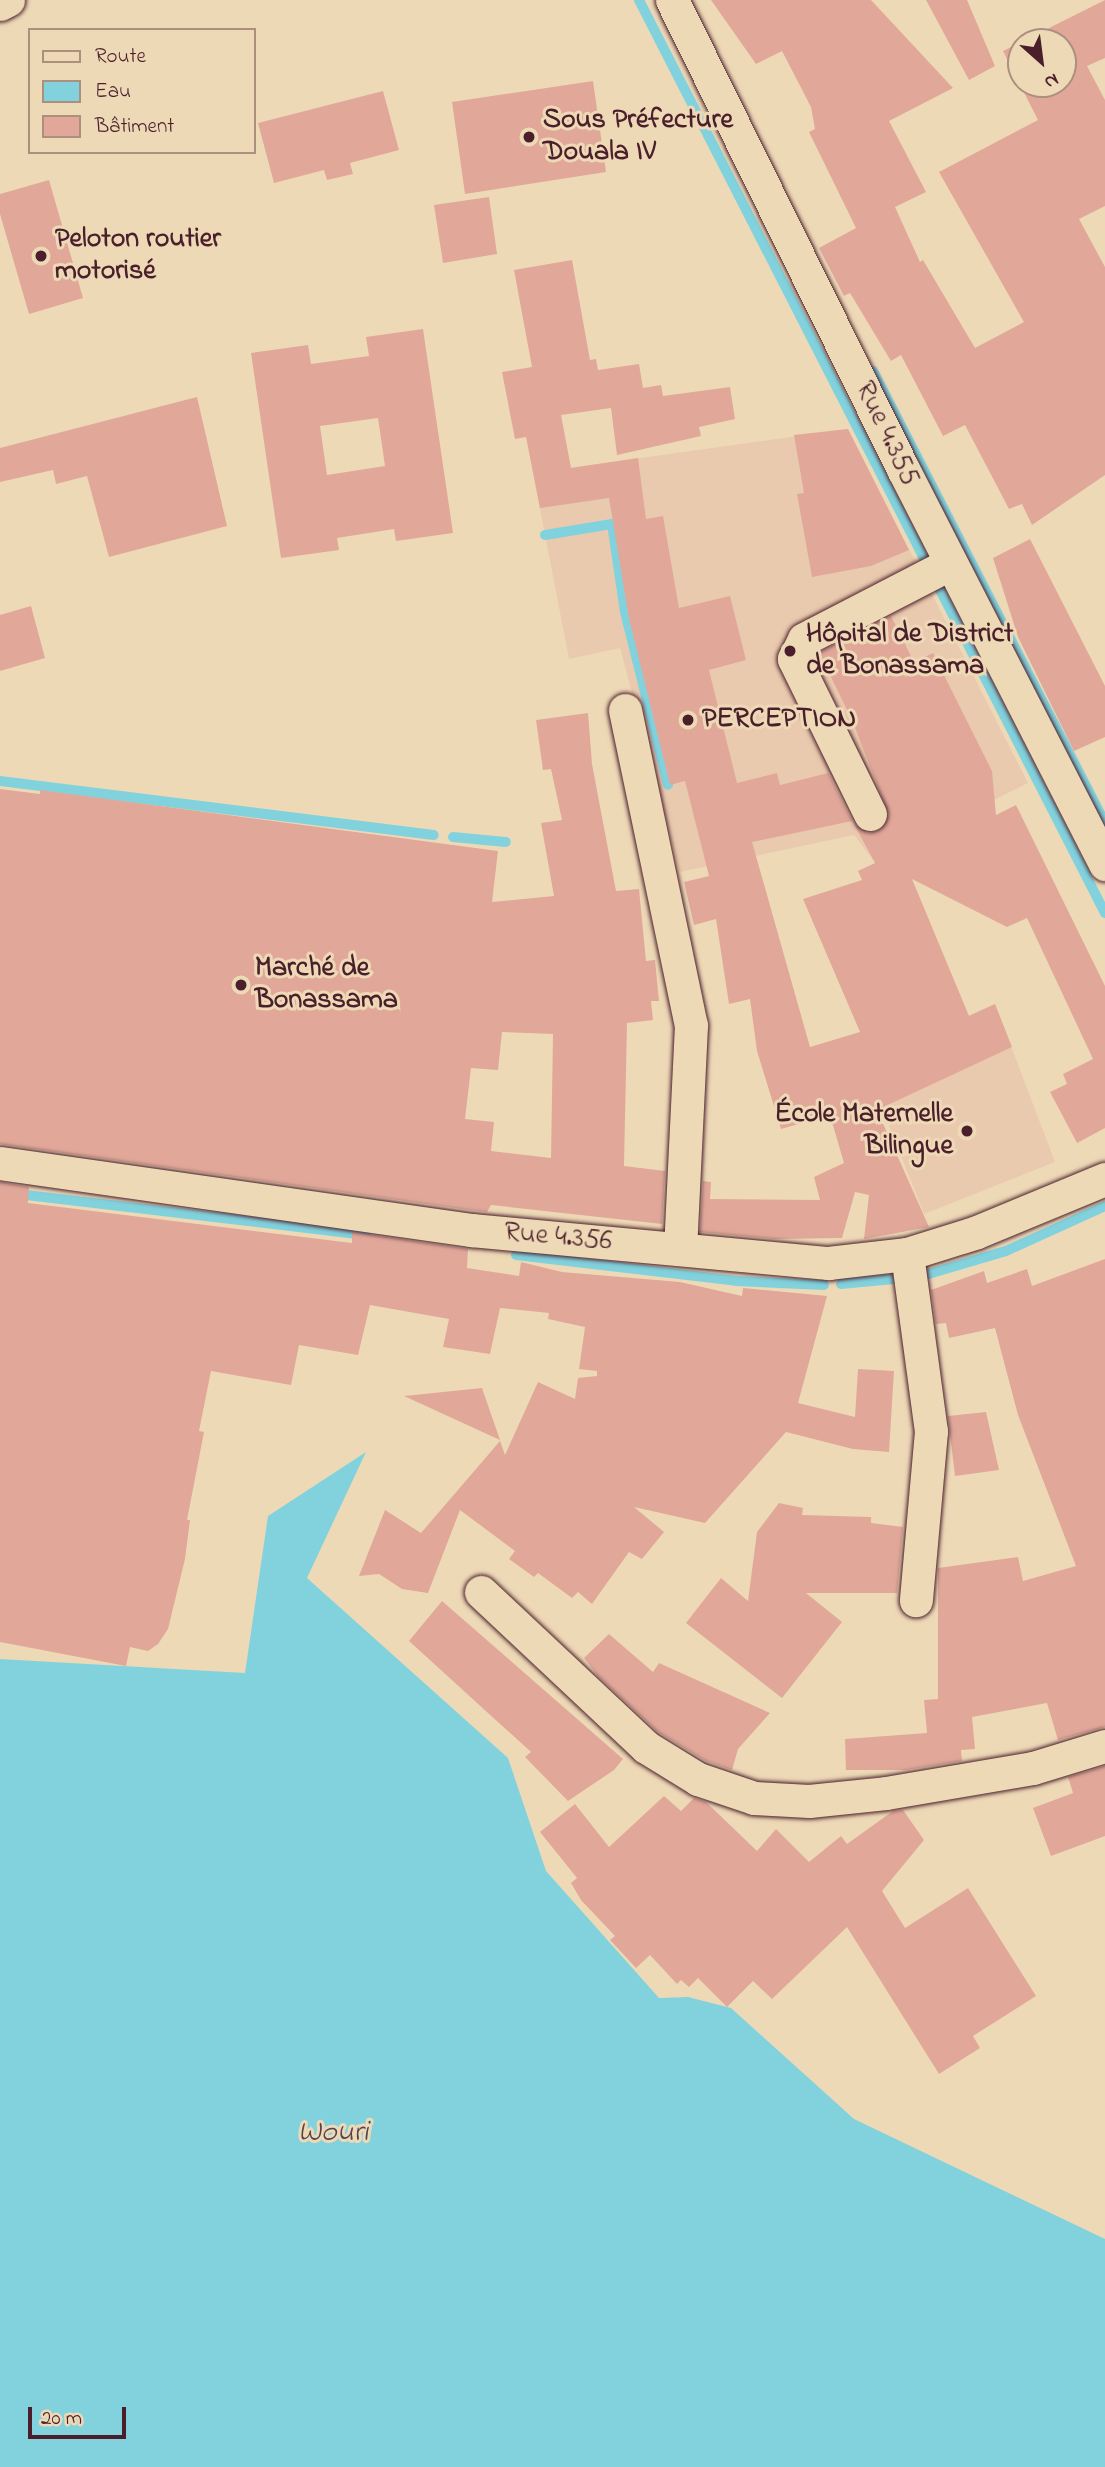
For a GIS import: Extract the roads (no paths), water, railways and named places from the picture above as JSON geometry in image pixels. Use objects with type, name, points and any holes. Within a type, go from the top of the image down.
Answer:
[{"type":"street","points":[[0,4],[8,0]]},
{"type":"street","name":"Rue 4.355","points":[[672,0],[951,564],[1105,864]]},
{"type":"street","points":[[870,814],[796,670],[794,659],[804,639],[951,564]]},
{"type":"street","points":[[625,710],[691,1025],[680,1249]]},
{"type":"street","name":"Rue 4.356","points":[[0,1163],[471,1230],[828,1263],[906,1254],[977,1232],[1105,1179]]},
{"type":"street","points":[[906,1254],[931,1431],[916,1600]]},
{"type":"street","points":[[481,1592],[646,1747],[698,1779],[754,1798],[808,1801],[886,1793],[1033,1768],[1105,1746]]},
{"type":"water","name":"Wouri","points":[[366,1452],[307,1578],[508,1758],[546,1871],[659,1998],[688,1997],[731,2008],[854,2119],[1105,2239],[1105,2467],[0,2467],[0,1659],[245,1673],[268,1516]]},
{"type":"waterway","points":[[639,0],[1105,913]]},
{"type":"waterway","points":[[873,371],[1105,823]]},
{"type":"waterway","points":[[545,535],[612,524],[625,612],[668,785]]},
{"type":"waterway","points":[[0,781],[434,835]]},
{"type":"waterway","points":[[453,837],[506,842]]},
{"type":"waterway","points":[[0,1192],[365,1235]]},
{"type":"waterway","points":[[925,1275],[1006,1251],[1105,1206]]},
{"type":"waterway","points":[[516,1255],[736,1281],[824,1285]]},
{"type":"waterway","points":[[841,1284],[904,1278]]},
{"type":"place","name":"Sous Préfecture Douala IV","points":[[529,137]]},
{"type":"place","name":"Peloton routier motorisé","points":[[41,256]]},
{"type":"place","name":"Hôpital de District de Bonassama","points":[[790,651]]},
{"type":"place","name":"PERCEPTION","points":[[688,720]]},
{"type":"place","name":"Marché de Bonassama","points":[[241,985]]},
{"type":"place","name":"École Maternelle Bilingue","points":[[967,1131]]}]
